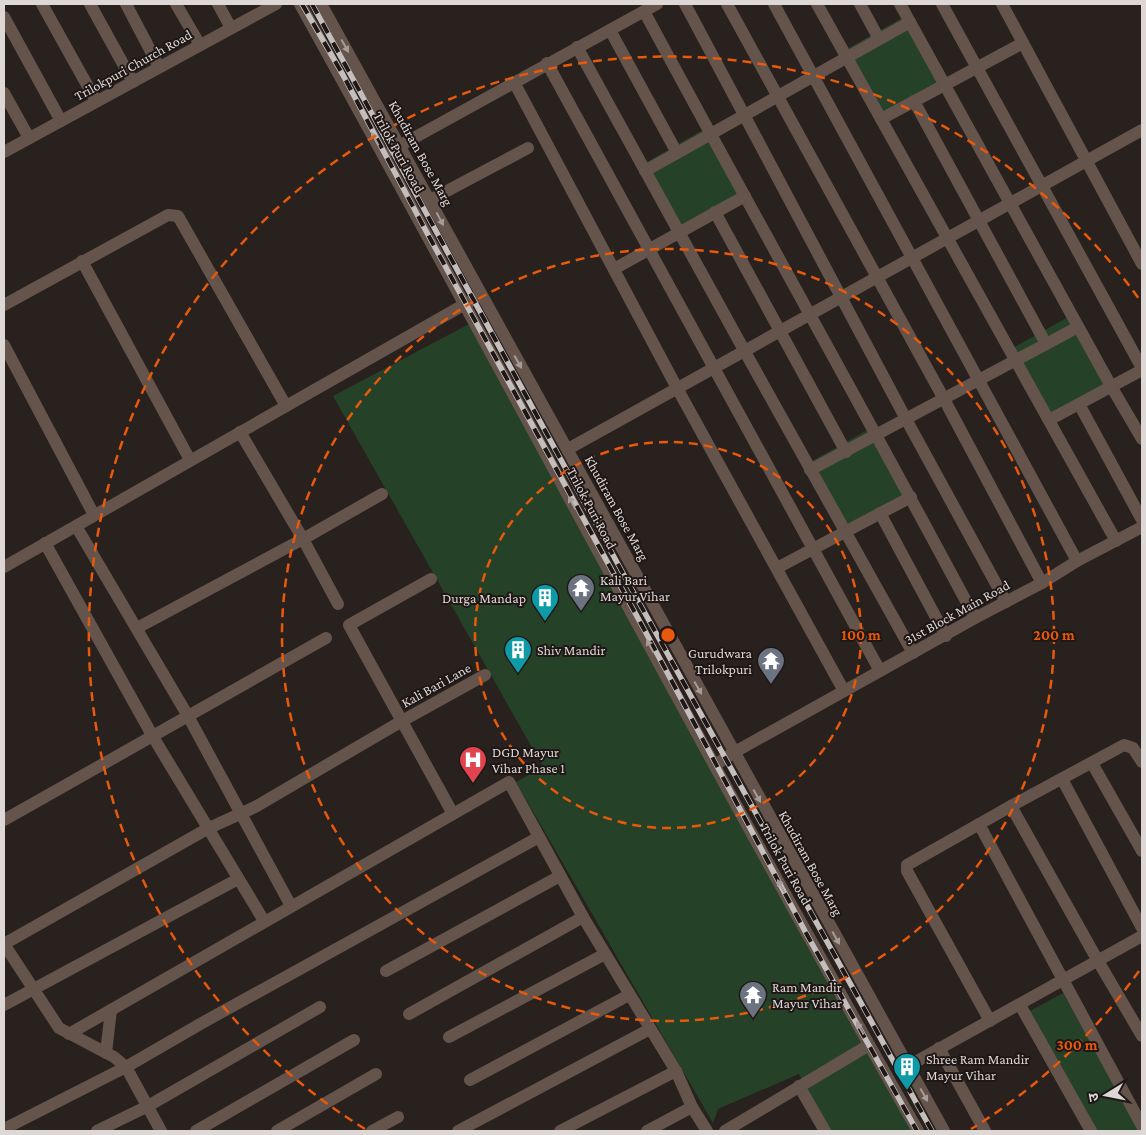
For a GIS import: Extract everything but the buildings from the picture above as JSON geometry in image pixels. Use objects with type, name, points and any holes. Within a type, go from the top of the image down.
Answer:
[{"type":"street","points":[[42,4],[96,101]]},
{"type":"street","points":[[90,4],[133,82]]},
{"type":"street","points":[[126,4],[160,67]]},
{"type":"street","points":[[176,4],[200,45]]},
{"type":"street","points":[[218,4],[231,28]]},
{"type":"street","name":"Trilokpuri Church Road","points":[[4,152],[231,28],[255,9],[276,4]]},
{"type":"street","name":"Trilok Puri Road","points":[[300,4],[715,765],[918,1131]]},
{"type":"street","name":"Khudiram Bose Marg","points":[[321,4],[568,449],[733,753],[944,1131]]},
{"type":"street","points":[[384,155],[547,63],[657,4]]},
{"type":"street","points":[[685,4],[906,419],[1006,602]]},
{"type":"street","points":[[728,4],[944,399],[1042,583]]},
{"type":"street","points":[[774,4],[1077,561]]},
{"type":"street","points":[[817,4],[1116,541]]},
{"type":"street","points":[[860,4],[879,39]]},
{"type":"street","points":[[900,4],[1142,439]]},
{"type":"street","points":[[942,4],[1142,369],[1049,420]]},
{"type":"street","points":[[1002,4],[1142,264]]},
{"type":"street","points":[[644,11],[809,315],[911,497],[975,618]]},
{"type":"street","points":[[4,17],[61,121]]},
{"type":"street","points":[[645,171],[910,22]]},
{"type":"street","points":[[610,30],[677,153]]},
{"type":"street","points":[[881,119],[1023,43]]},
{"type":"street","points":[[577,47],[913,653]]},
{"type":"street","points":[[547,63],[880,671]]},
{"type":"street","points":[[514,82],[678,388],[844,691]]},
{"type":"street","points":[[4,93],[29,138]]},
{"type":"street","points":[[914,101],[1046,344]]},
{"type":"street","points":[[568,449],[1142,130]]},
{"type":"street","points":[[430,200],[528,148]]},
{"type":"street","points":[[614,268],[745,196]]},
{"type":"street","points":[[715,212],[846,452]]},
{"type":"street","points":[[4,305],[168,215],[178,216],[286,406]]},
{"type":"street","points":[[82,261],[190,460]]},
{"type":"street","points":[[4,566],[481,295]]},
{"type":"street","points":[[810,470],[1078,326]]},
{"type":"street","points":[[4,345],[94,515]]},
{"type":"street","points":[[1079,404],[1142,520]]},
{"type":"street","points":[[240,432],[303,539],[338,604]]},
{"type":"street","points":[[137,628],[303,539],[382,494]]},
{"type":"street","points":[[777,568],[911,497]]},
{"type":"street","points":[[880,513],[946,636]]},
{"type":"street","points":[[76,526],[188,716],[291,906]]},
{"type":"street","name":"31st Block Main Road","points":[[715,765],[733,753],[946,636],[975,618],[1042,583],[1077,561],[1142,527]]},
{"type":"street","points":[[45,543],[152,735],[264,922]]},
{"type":"street","points":[[431,579],[349,625],[453,814]]},
{"type":"street","points":[[4,820],[326,638]]},
{"type":"street","name":"Kali Bari Lane","points":[[4,944],[208,829],[255,807],[485,675]]},
{"type":"street","points":[[990,1021],[906,867],[910,862],[1124,746],[1133,748],[1142,762]]},
{"type":"street","points":[[1092,762],[1142,851]]},
{"type":"street","points":[[1062,779],[1142,928]]},
{"type":"street","points":[[69,1034],[509,782],[583,917],[676,1071],[692,1107],[707,1131]]},
{"type":"street","points":[[1011,806],[1142,1036]]},
{"type":"street","points":[[979,824],[1142,1126]]},
{"type":"street","points":[[4,1129],[126,1067],[202,1023],[539,838]]},
{"type":"street","points":[[386,971],[560,876]]},
{"type":"street","points":[[4,1005],[238,879]]},
{"type":"street","points":[[409,1014],[583,917]]},
{"type":"street","points":[[908,1066],[1142,936]]},
{"type":"street","points":[[4,944],[59,1028],[106,1053],[126,1067],[161,1131]]},
{"type":"street","points":[[449,1037],[606,954]]},
{"type":"street","points":[[470,1080],[629,995]]},
{"type":"street","points":[[1020,1005],[1091,1131]]},
{"type":"street","points":[[97,1131],[148,1106],[320,1006]]},
{"type":"street","points":[[106,1053],[110,1010]]},
{"type":"street","points":[[458,1131],[650,1029]]},
{"type":"street","points":[[196,1131],[354,1040]]},
{"type":"street","points":[[725,1131],[869,1045]]},
{"type":"street","points":[[939,1048],[985,1131]]},
{"type":"street","points":[[560,1131],[676,1071]]},
{"type":"street","points":[[277,1131],[376,1074]]},
{"type":"street","points":[[799,1086],[824,1131]]},
{"type":"street","points":[[647,1131],[692,1107]]},
{"type":"street","points":[[372,1131],[398,1117]]},
{"type":"green space","points":[[904,17],[940,84],[881,116],[845,50]]},
{"type":"green space","points":[[706,128],[743,196],[683,228],[647,162]]},
{"type":"green space","points":[[1070,316],[1106,383],[1047,415],[1011,349]]},
{"type":"green space","points":[[471,323],[912,1131],[831,1131],[799,1074],[718,1109],[713,1123],[516,782],[543,767],[333,396]]},
{"type":"green space","points":[[871,428],[907,495],[848,527],[812,461]]},
{"type":"green space","points":[[1063,993],[1139,1131],[1097,1131],[1030,1011]]},
{"type":"railway","points":[[302,4],[343,75],[426,231],[645,631],[806,933],[917,1131]]},
{"type":"railway","points":[[312,4],[631,588],[932,1131]]},
{"type":"place","name":"Kali Bari Mayur Vihar","points":[[581,612]]},
{"type":"place","name":"Durga Mandap","points":[[545,622]]},
{"type":"place","name":"Shiv Mandir","points":[[518,674]]},
{"type":"place","name":"Gurudwara Trilokpuri","points":[[771,685]]},
{"type":"place","name":"DGD Mayur Vihar Phase 1","points":[[473,784]]},
{"type":"place","name":"Ram Mandir Mayur Vihar","points":[[753,1019]]},
{"type":"place","name":"Shree Ram Mandir Mayur Vihar","points":[[907,1091]]}]
